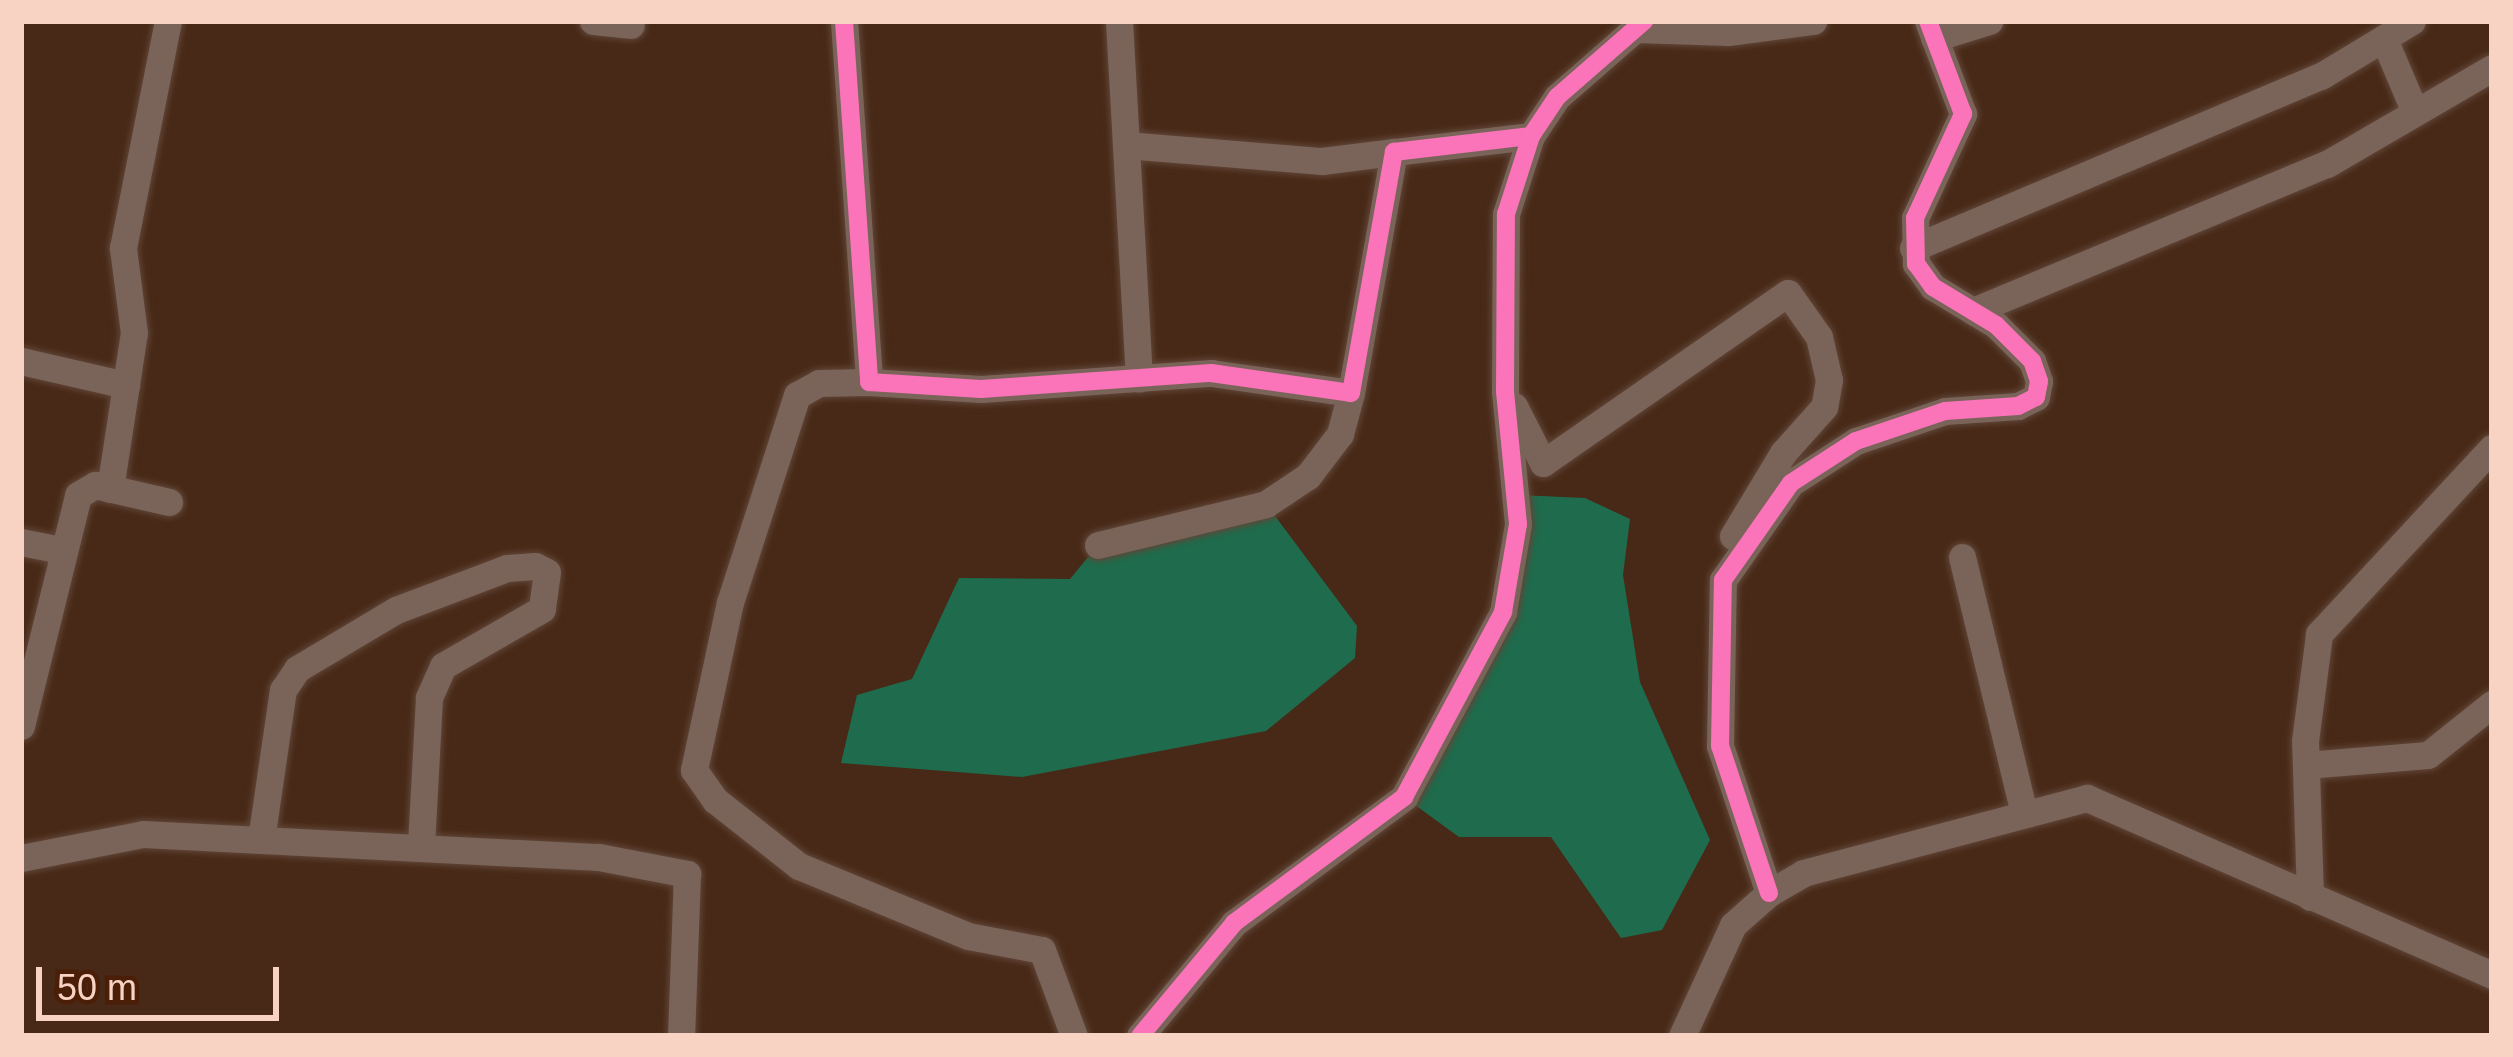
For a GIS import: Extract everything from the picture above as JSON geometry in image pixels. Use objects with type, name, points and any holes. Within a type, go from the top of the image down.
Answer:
[{"type":"street","points":[[110,489],[135,298],[123,248],[169,21]]},
{"type":"street","points":[[593,21],[631,25]]},
{"type":"street","points":[[844,21],[869,382]]},
{"type":"street","points":[[1119,21],[1139,378]]},
{"type":"street","points":[[1140,1036],[1234,923],[1404,797],[1503,612],[1518,524],[1505,392],[1506,214],[1531,136],[1557,97],[1639,25],[1728,32],[1813,21]]},
{"type":"street","points":[[1723,580],[1791,483],[1856,440],[1945,411],[2018,406],[2036,397],[2032,361],[1973,311],[1934,287],[1913,248],[1915,218],[1964,113],[1931,29],[1989,21]]},
{"type":"street","points":[[1913,248],[2321,76],[2412,21]]},
{"type":"street","points":[[2384,39],[2415,112]]},
{"type":"street","points":[[1973,311],[2327,164],[2492,68]]},
{"type":"street","points":[[1126,145],[1300,160],[1531,136]]},
{"type":"street","points":[[1098,545],[1266,504],[1308,476],[1340,434],[1394,152]]},
{"type":"street","points":[[1505,392],[1543,463],[1788,293],[1819,337],[1829,380],[1824,407],[1783,453],[1726,547],[1723,580],[1720,746],[1769,893]]},
{"type":"street","points":[[21,361],[126,385]]},
{"type":"street","points":[[1074,1036],[1042,950],[968,936],[799,866],[715,800],[694,770],[730,602],[797,394],[818,383],[981,388],[1139,378],[1279,377],[1351,393]]},
{"type":"street","points":[[2310,897],[2306,765],[2319,634],[2492,448]]},
{"type":"street","points":[[21,726],[78,495],[95,485],[169,502]]},
{"type":"street","points":[[21,542],[61,550]]},
{"type":"street","points":[[1962,557],[2024,814]]},
{"type":"street","points":[[261,840],[283,690],[296,669],[396,610],[507,568],[536,566],[547,572],[542,609],[443,666],[429,698],[421,848]]},
{"type":"street","points":[[2306,765],[2428,755],[2492,704]]},
{"type":"street","points":[[1682,1036],[1733,925],[1769,893],[1803,873],[2087,798],[2111,804],[2492,975]]},
{"type":"street","points":[[21,858],[143,834],[599,857],[687,874],[681,1036]]},
{"type":"green space","points":[[1517,495],[1585,498],[1630,519],[1623,575],[1640,682],[1710,840],[1662,930],[1621,938],[1551,837],[1459,837],[1404,797],[1481,655]]},
{"type":"green space","points":[[1266,504],[1357,626],[1355,658],[1266,731],[1022,777],[841,763],[857,695],[912,679],[959,578],[1070,579],[1098,545]]},
{"type":"cycle path","points":[[844,21],[869,382],[981,389],[1211,373],[1351,393],[1394,152],[1531,136]]},
{"type":"cycle path","points":[[1140,1036],[1234,923],[1404,797],[1503,612],[1518,524],[1505,392],[1506,214],[1531,136],[1557,97],[1644,21]]},
{"type":"cycle path","points":[[1769,893],[1720,746],[1723,580],[1791,483],[1856,441],[1945,411],[2018,406],[2036,397],[2039,381],[2032,361],[1996,325],[1933,287],[1916,264],[1915,218],[1963,114],[1928,21]]}]
